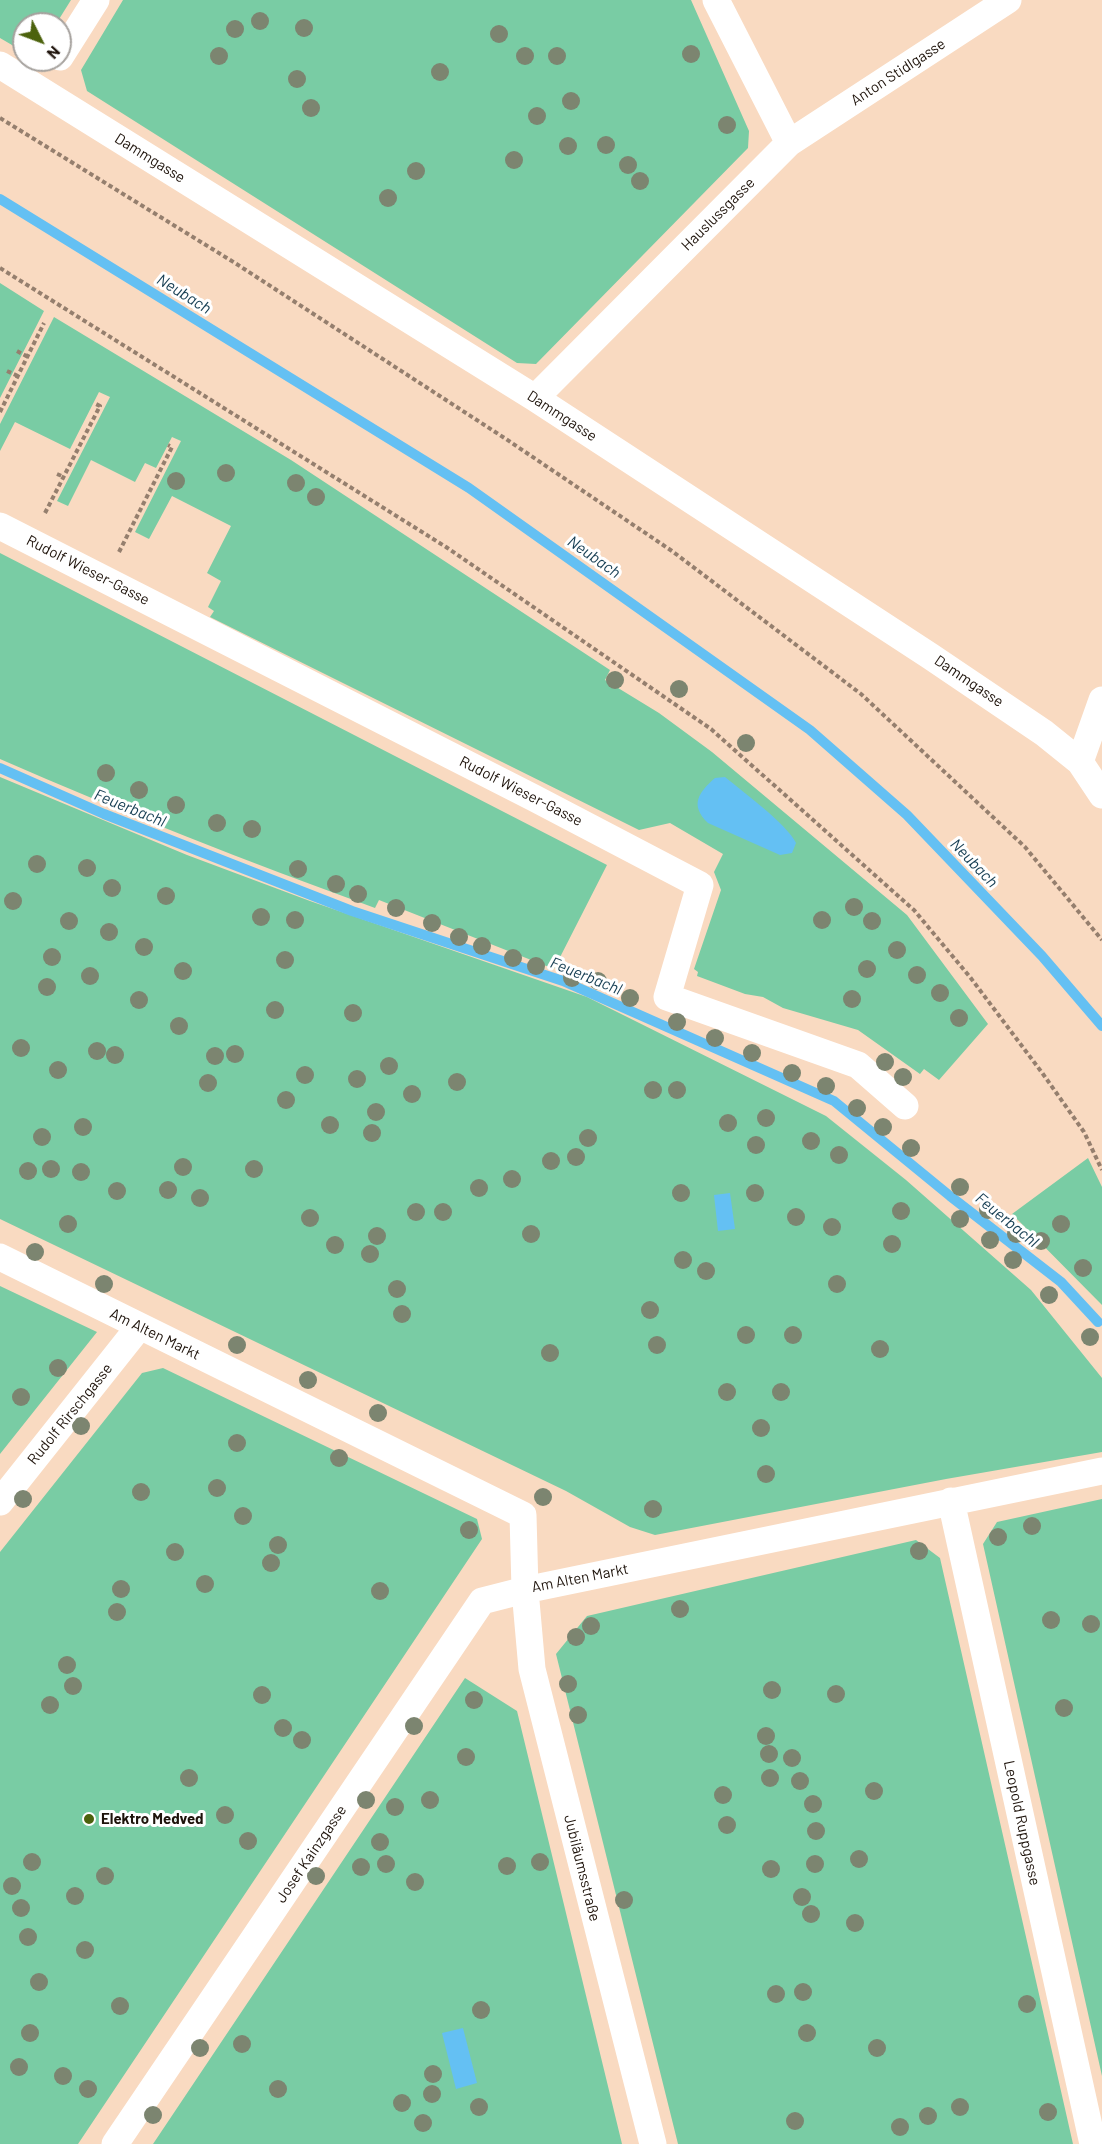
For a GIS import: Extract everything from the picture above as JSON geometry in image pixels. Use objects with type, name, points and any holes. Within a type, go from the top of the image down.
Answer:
[{"type":"street","points":[[72,38],[96,0]]},
{"type":"street","points":[[716,0],[789,143]]},
{"type":"street","name":"Anton Stidlgasse","points":[[789,143],[1008,0]]},
{"type":"street","name":"Dammgasse","points":[[0,65],[534,398],[1007,706],[1080,762],[1102,795]]},
{"type":"street","points":[[39,89],[50,72]]},
{"type":"street","name":"Hauslussgasse","points":[[534,398],[789,143]]},
{"type":"street","name":"Rudolf Wieser-Gasse","points":[[0,526],[523,792],[700,885],[667,997],[858,1065],[905,1106]]},
{"type":"street","points":[[1080,762],[1102,700]]},
{"type":"street","name":"Am Alten Markt","points":[[0,1257],[523,1515],[525,1590],[1102,1471]]},
{"type":"street","name":"Rudolf Rirschgasse","points":[[0,1502],[140,1327]]},
{"type":"street","name":"Leopold Ruppgasse","points":[[951,1501],[1093,2144]]},
{"type":"street","name":"Josef Kainzgasse","points":[[115,2144],[482,1601],[525,1590]]},
{"type":"street","name":"Jubiläumsstraße","points":[[525,1590],[532,1669],[653,2144]]},
{"type":"path","points":[[0,118],[245,269],[506,439],[672,551],[861,694],[1025,847],[1102,940]]},
{"type":"path","points":[[0,268],[446,547],[711,729],[914,910],[970,977],[1043,1074],[1084,1132],[1102,1170]]},
{"type":"path","points":[[0,412],[44,323]]},
{"type":"path","points":[[17,351],[28,357]]},
{"type":"path","points":[[7,371],[18,376]]},
{"type":"path","points":[[31,541],[100,406],[94,403]]},
{"type":"path","points":[[106,579],[135,515],[172,447],[168,445]]},
{"type":"path","points":[[57,474],[64,477]]},
{"type":"green space","points":[[0,0],[71,0],[64,12],[12,12],[12,45],[0,38]]},
{"type":"green space","points":[[123,0],[691,0],[749,131],[748,148],[536,364],[517,363],[87,91],[81,70]]},
{"type":"green space","points":[[0,283],[44,311],[0,398]]},
{"type":"green space","points":[[54,317],[291,460],[610,670],[605,680],[659,713],[712,752],[907,915],[988,1024],[939,1080],[924,1069],[920,1074],[858,1030],[783,1008],[763,997],[745,994],[697,976],[698,972],[694,969],[721,890],[714,872],[723,854],[670,823],[639,830],[210,617],[214,611],[208,607],[221,581],[207,573],[231,526],[172,496],[149,539],[135,532],[181,441],[172,437],[156,468],[145,463],[135,482],[91,460],[68,506],[57,501],[110,397],[99,392],[70,449],[15,422],[0,451],[0,424]]},
{"type":"green space","points":[[0,553],[607,865],[554,969],[379,900],[375,908],[281,873],[139,818],[0,759]]},
{"type":"green space","points":[[0,777],[187,855],[310,901],[587,997],[826,1116],[906,1180],[1031,1290],[1102,1378],[1102,1452],[946,1479],[655,1535],[630,1527],[566,1491],[0,1219]]},
{"type":"green space","points":[[1088,1158],[1102,1187],[1102,1305],[1012,1214]]},
{"type":"green space","points":[[0,1286],[97,1332],[0,1454]]},
{"type":"green space","points":[[163,1368],[477,1519],[482,1539],[78,2144],[0,2144],[0,1552],[142,1373]]},
{"type":"green space","points":[[1102,1499],[1102,2076],[983,1544],[997,1522]]},
{"type":"green space","points":[[916,1540],[940,1558],[1073,2144],[678,2144],[556,1654],[587,1616]]},
{"type":"green space","points":[[465,1678],[517,1711],[622,2144],[153,2144]]},
{"type":"water","points":[[725,777],[784,827],[796,843],[792,853],[780,855],[708,823],[699,810],[698,799],[704,788],[715,778]]},
{"type":"water","points":[[730,1193],[735,1229],[718,1231],[714,1195]]},
{"type":"water","points":[[463,2028],[477,2083],[456,2089],[442,2033]]},
{"type":"waterway","name":"Neubach","points":[[0,199],[469,488],[810,730],[907,815],[1042,956],[1102,1026]]},
{"type":"waterway","name":"Feuerbachl","points":[[0,768],[104,814],[352,911],[563,981],[834,1101],[950,1196],[1061,1282],[1098,1322]]},
{"type":"place","name":"Elektro Medved","points":[[89,1819]]}]
